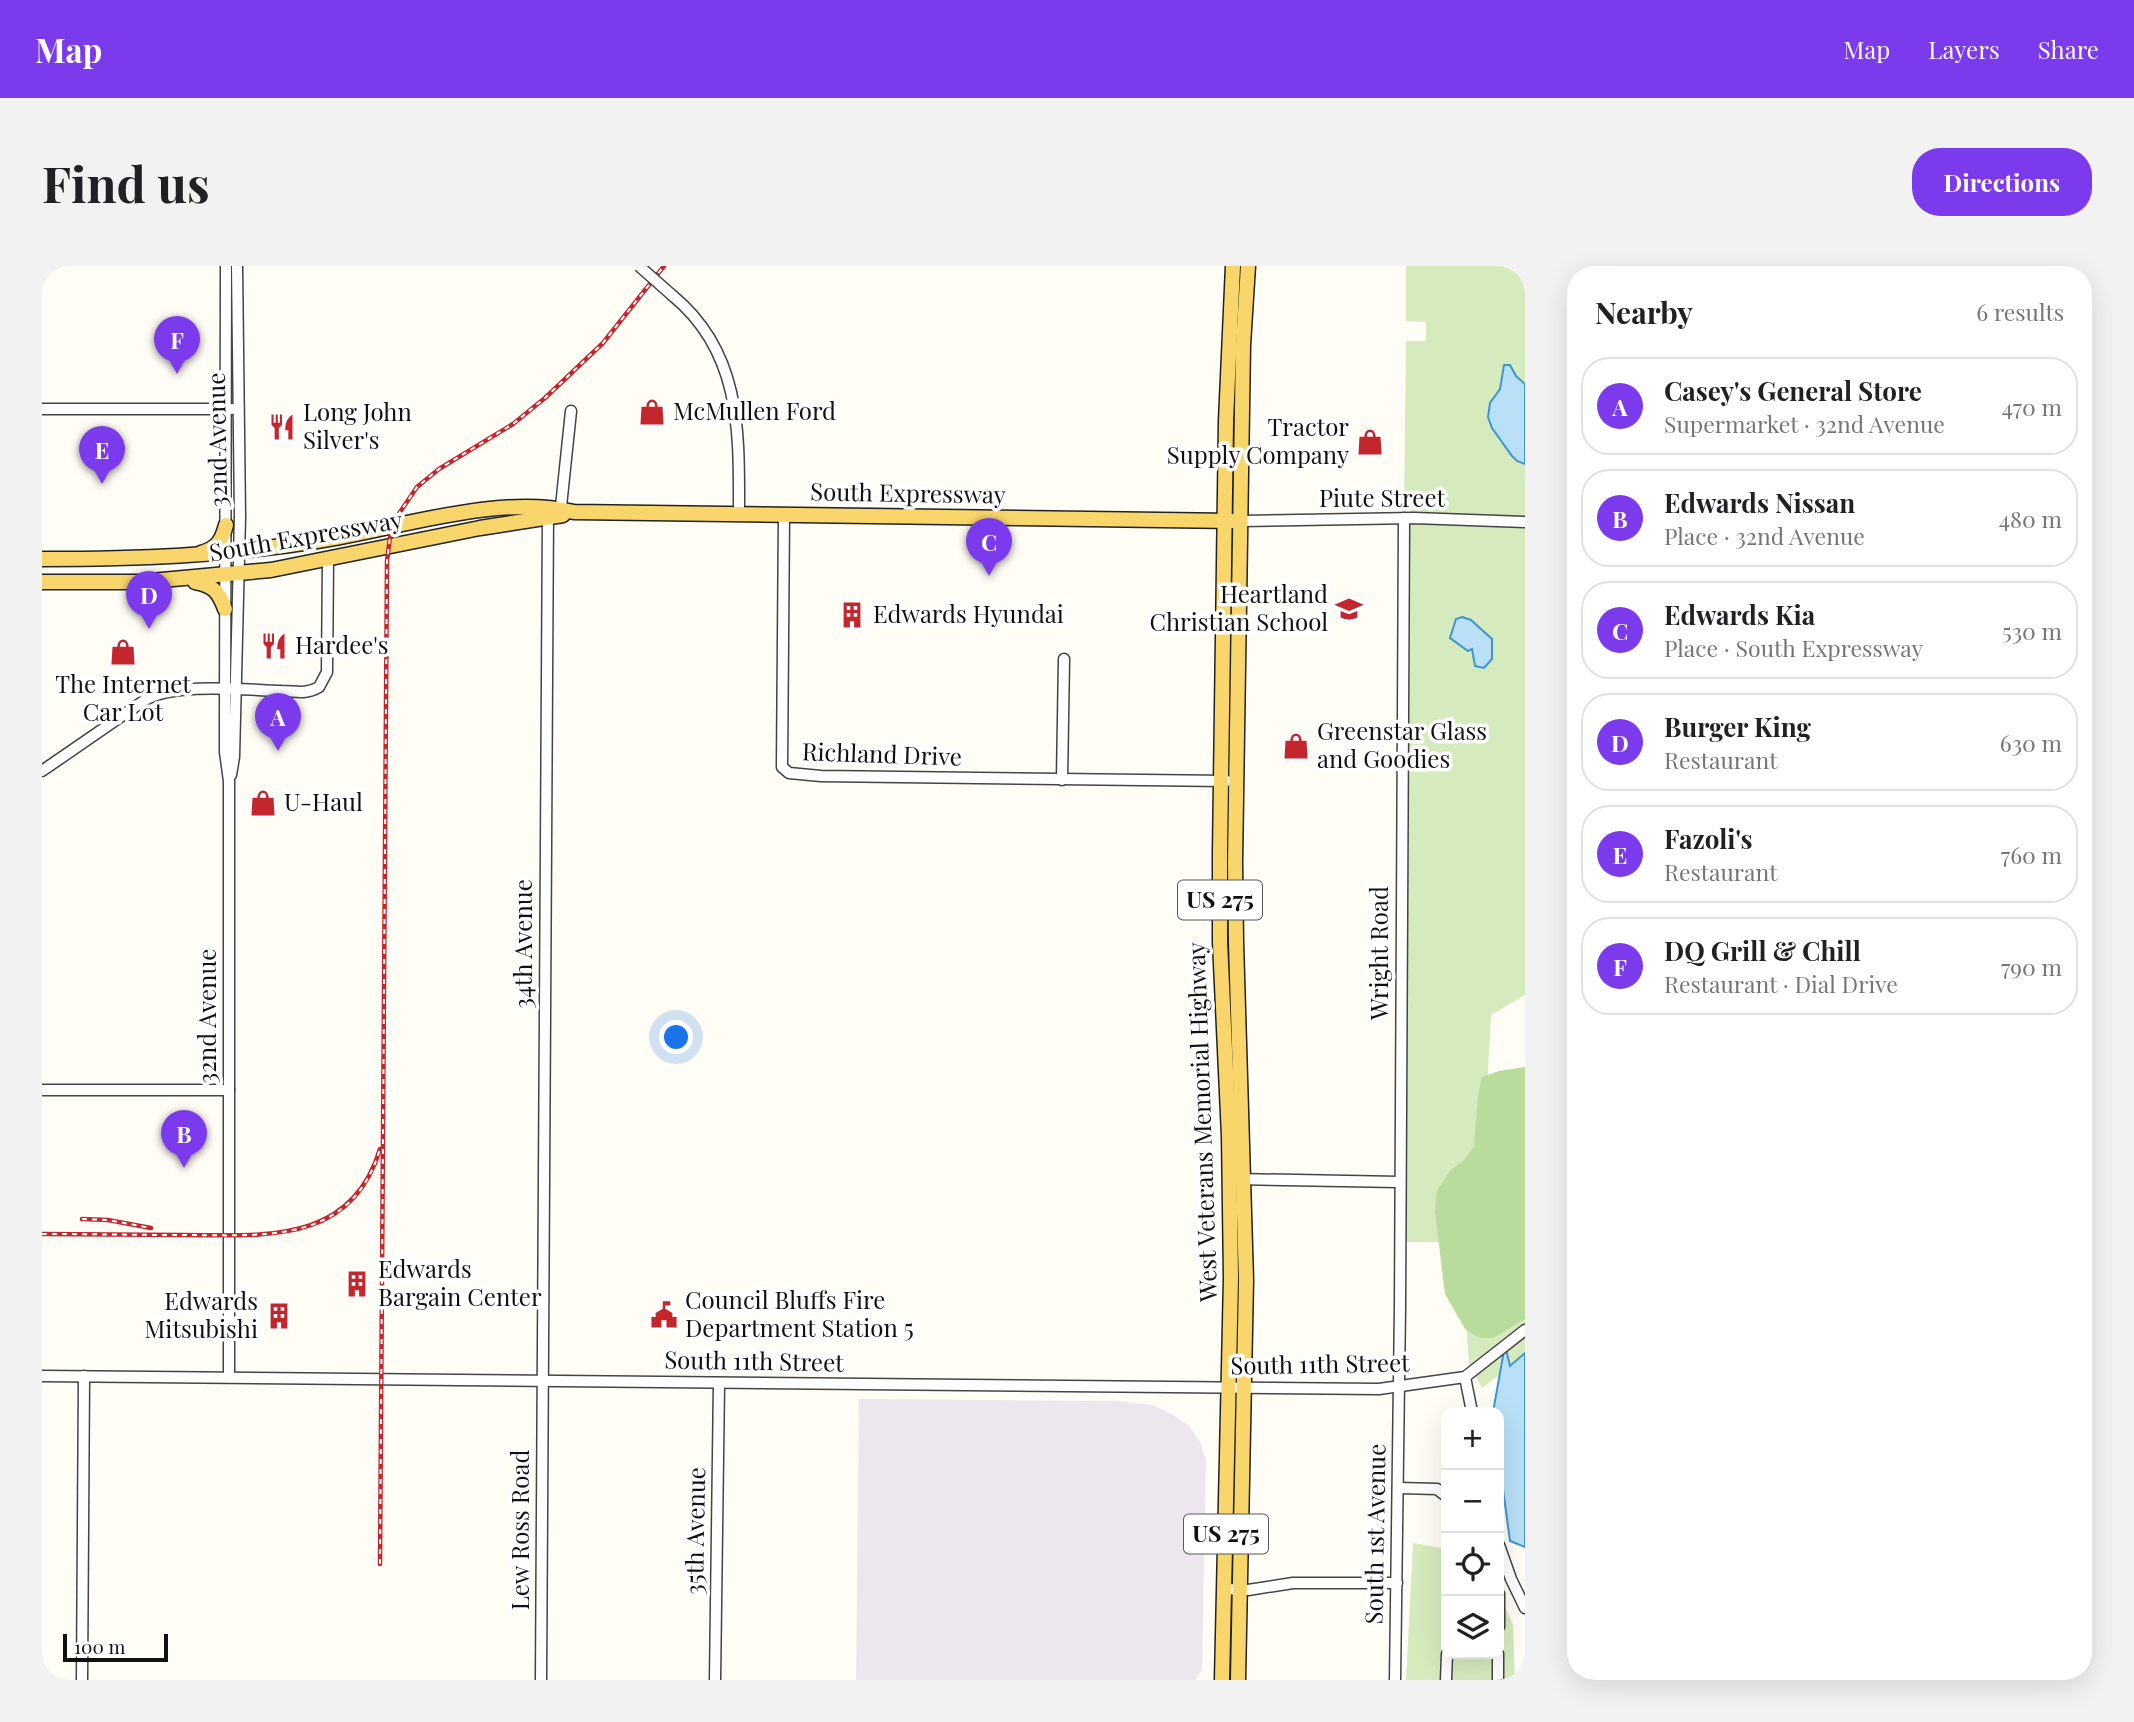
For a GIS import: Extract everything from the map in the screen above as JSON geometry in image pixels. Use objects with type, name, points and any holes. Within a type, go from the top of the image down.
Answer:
[{"type":"main road","name":"US 275","points":[[1224,521],[1228,336],[1233,266]]},
{"type":"main road","name":"US 275","points":[[1240,521],[1248,266]]},
{"type":"main road","name":"South Expressway","points":[[42,559],[233,553],[321,541],[441,517],[511,508],[558,513],[1240,521]]},
{"type":"main road","name":"South Expressway","points":[[42,582],[176,580],[231,575],[328,560],[558,513]]},
{"type":"main road","name":"West Veterans Memorial Highway","points":[[1224,521],[1220,942],[1237,1179],[1245,1389],[1238,1680]]},
{"type":"main road","name":"West Veterans Memorial Highway","points":[[1222,1680],[1237,1179],[1236,781],[1240,521]]},
{"type":"main road","points":[[188,556],[216,547],[226,525]]},
{"type":"main road","points":[[176,580],[212,586],[219,593],[225,609]]},
{"type":"street","name":"32nd Avenue","points":[[226,266],[232,409],[233,553],[225,609],[234,757],[229,781],[229,1377]]},
{"type":"street","name":"32nd Avenue","points":[[233,553],[226,525],[237,266]]},
{"type":"street","points":[[639,266],[692,313],[710,339],[730,384],[738,435],[739,514]]},
{"type":"street","points":[[42,409],[232,409]]},
{"type":"street","name":"34th Avenue","points":[[543,1380],[558,513],[571,411]]},
{"type":"street","name":"Richland Drive","points":[[784,514],[782,767],[785,771],[797,775],[821,776],[1236,781]]},
{"type":"street","name":"Piute Street","points":[[1240,521],[1404,519],[1525,522]]},
{"type":"street","name":"Wright Road","points":[[1399,1388],[1404,519]]},
{"type":"street","points":[[42,771],[152,696],[164,692],[231,690],[303,693],[315,690],[323,682],[327,672],[328,560]]},
{"type":"street","name":"32nd Avenue","points":[[231,575],[231,690]]},
{"type":"street","points":[[1062,780],[1064,659]]},
{"type":"street","points":[[42,1090],[229,1090]]},
{"type":"street","points":[[1237,1179],[1399,1182]]},
{"type":"street","points":[[1471,1407],[1465,1377],[1525,1330]]},
{"type":"street","name":"South 11th Street","points":[[42,1376],[1230,1389],[1399,1388],[1465,1377]]},
{"type":"street","points":[[82,1680],[84,1376]]},
{"type":"street","name":"Lew Ross Road","points":[[541,1680],[543,1380]]},
{"type":"street","name":"35th Avenue","points":[[715,1680],[719,1382]]},
{"type":"street","name":"South 1st Avenue","points":[[1395,1680],[1399,1388]]},
{"type":"street","points":[[1398,1488],[1437,1489],[1441,1492]]},
{"type":"street","points":[[1504,1559],[1525,1608]]},
{"type":"street","points":[[1224,1590],[1293,1584],[1396,1583]]},
{"type":"street","points":[[1446,1680],[1447,1659]]},
{"type":"street","points":[[1498,1659],[1498,1680]]},
{"type":"shaded area","points":[[859,1399],[1117,1401],[1152,1405],[1189,1426],[1201,1444],[1206,1461],[1202,1670],[1195,1680],[856,1680]]},
{"type":"green space","points":[[1406,266],[1525,266],[1525,995],[1491,1015],[1485,1127],[1525,1091],[1525,1355],[1482,1388],[1469,1364],[1460,1242],[1404,1242],[1410,506],[1404,506],[1406,341],[1426,341],[1426,322],[1406,321]]},
{"type":"green space","points":[[1525,1067],[1525,1319],[1493,1338],[1479,1338],[1465,1329],[1445,1294],[1435,1212],[1437,1190],[1451,1170],[1465,1159],[1474,1146],[1482,1077]]},
{"type":"green space","points":[[1413,1543],[1441,1548],[1441,1659],[1504,1659],[1504,1604],[1513,1625],[1515,1680],[1406,1680]]},
{"type":"water","points":[[1504,365],[1510,365],[1516,376],[1525,384],[1525,464],[1512,456],[1492,428],[1488,417],[1490,403],[1500,389]]},
{"type":"water","points":[[1462,617],[1471,620],[1492,639],[1492,659],[1484,668],[1475,666],[1472,649],[1468,651],[1450,638],[1456,619]]},
{"type":"water","points":[[1505,1345],[1510,1366],[1525,1353],[1525,1547],[1510,1541],[1504,1497],[1504,1407],[1494,1407]]},
{"type":"railway","points":[[380,1564],[387,561],[390,537],[396,518],[417,487],[439,469],[513,424],[545,398],[603,343],[664,266]]},
{"type":"railway","points":[[42,1234],[243,1235],[300,1228],[326,1219],[348,1203],[366,1181],[380,1149]]},
{"type":"railway","points":[[82,1219],[108,1220],[151,1228]]},
{"type":"place","name":"DQ Grill & Chill","points":[[177,374]]},
{"type":"place","name":"McMullen Ford","points":[[652,412]]},
{"type":"place","name":"Long John Silver's","points":[[282,427]]},
{"type":"place","name":"Tractor Supply Company","points":[[1370,442]]},
{"type":"place","name":"Fazoli's","points":[[102,484]]},
{"type":"place","name":"Edwards Kia","points":[[989,576]]},
{"type":"place","name":"Heartland Christian School","points":[[1349,609]]},
{"type":"place","name":"Edwards Hyundai","points":[[852,615]]},
{"type":"place","name":"Burger King","points":[[149,629]]},
{"type":"place","name":"Hardee's","points":[[274,646]]},
{"type":"place","name":"The Internet Car Lot","points":[[123,652]]},
{"type":"place","name":"Greenstar Glass and Goodies","points":[[1296,746]]},
{"type":"place","name":"Casey's General Store","points":[[278,751]]},
{"type":"place","name":"U-Haul","points":[[263,803]]},
{"type":"place","name":"Edwards Nissan","points":[[184,1168]]},
{"type":"place","name":"Edwards Bargain Center","points":[[357,1284]]},
{"type":"place","name":"Council Bluffs Fire Department Station 5","points":[[664,1315]]},
{"type":"place","name":"Edwards Mitsubishi","points":[[279,1316]]}]
